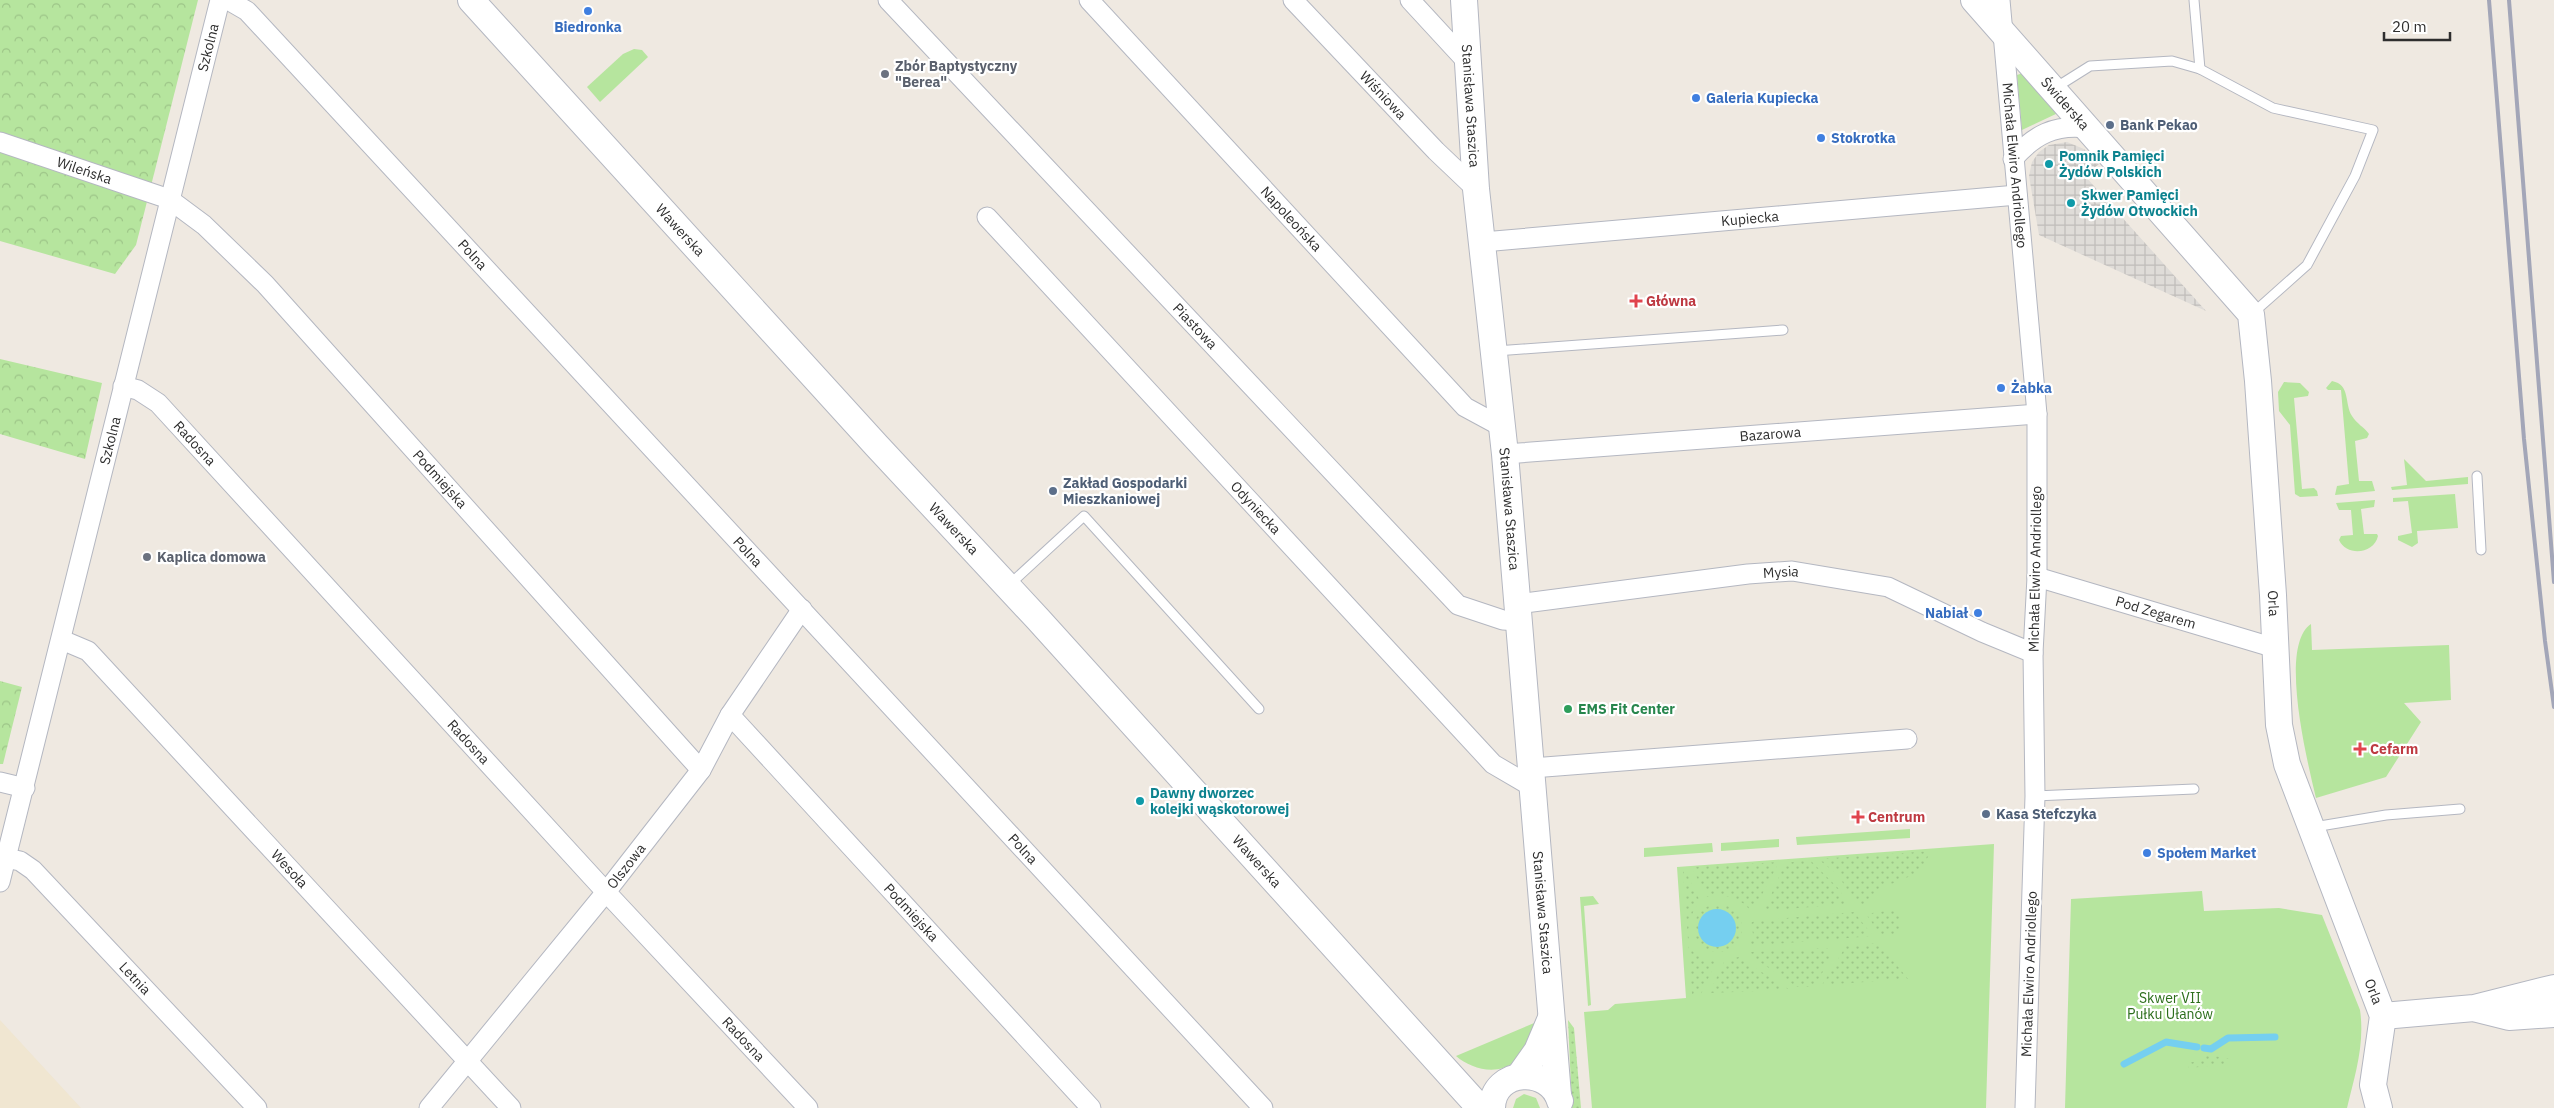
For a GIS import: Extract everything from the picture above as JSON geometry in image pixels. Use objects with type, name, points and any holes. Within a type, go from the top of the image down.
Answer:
[{"type":"street","name":"Szkolna","points":[[0,882],[62,640],[169,199],[220,0]]},
{"type":"street","name":"Polna","points":[[228,0],[247,11],[254,18],[1263,1108]]},
{"type":"street","name":"Wawerska","points":[[472,0],[1322,931],[1480,1108]]},
{"type":"street","name":"Piastowa","points":[[888,0],[1458,605],[1502,620],[1518,613]]},
{"type":"street","name":"Napoleońska","points":[[1089,0],[1465,407],[1502,427]]},
{"type":"street","name":"Wiśniowa","points":[[1293,0],[1436,151],[1476,189]]},
{"type":"street","points":[[1410,0],[1469,64]]},
{"type":"street","name":"Stanisława Staszica","points":[[1464,0],[1476,189],[1505,454],[1560,1101]]},
{"type":"street","name":"Świderska","points":[[1974,0],[2004,32],[2155,208],[2251,314]]},
{"type":"street","name":"Michała Elwiro Andriollego","points":[[2000,0],[2037,414],[2037,577],[2033,653],[2035,796],[2025,1108]]},
{"type":"street","points":[[2013,159],[2041,134],[2070,126],[2087,128]]},
{"type":"street","name":"Wileńska","points":[[0,142],[169,199]]},
{"type":"street","name":"Kupiecka","points":[[1482,242],[2017,195]]},
{"type":"street","name":"Podmiejska","points":[[169,199],[204,225],[265,284],[701,770]]},
{"type":"street","name":"Odyniecka","points":[[987,217],[1493,764],[1533,778]]},
{"type":"street","name":"Orla","points":[[2251,314],[2259,389],[2274,595],[2278,725],[2287,764],[2382,1016],[2376,1096],[2361,1101],[2360,1108]]},
{"type":"street","name":"Radosna","points":[[123,386],[138,390],[158,403],[606,892],[808,1108]]},
{"type":"street","name":"Bazarowa","points":[[1505,454],[2037,414]]},
{"type":"street","name":"Mysia","points":[[1518,613],[1748,574],[1792,571],[1888,586],[1982,632],[2033,653]]},
{"type":"street","name":"Pod Zegarem","points":[[2037,577],[2275,648]]},
{"type":"street","name":"Olszowa","points":[[430,1108],[606,892],[701,770],[730,715],[802,609]]},
{"type":"street","name":"Wesoła","points":[[62,640],[88,651],[511,1108]]},
{"type":"street","name":"Podmiejska","points":[[730,715],[1091,1108]]},
{"type":"street","points":[[1533,778],[1907,739]]},
{"type":"street","points":[[0,782],[25,788]]},
{"type":"street","name":"Letnia","points":[[6,858],[20,861],[33,870],[257,1108]]},
{"type":"street","name":"Orla","points":[[2382,1016],[2474,1008],[2554,988]]},
{"type":"street","name":"Orla","points":[[2474,1008],[2509,1017],[2554,1014]]},
{"type":"street","name":"Stanisława Staszica","points":[[1492,1108],[1496,1093],[1511,1080],[1537,1051],[1552,1018]]},
{"type":"street","name":"Wawerska","points":[[1436,1060],[1464,1075],[1511,1080],[1543,1078],[1552,1085],[1560,1101]]},
{"type":"lane","points":[[2194,0],[2200,69]]},
{"type":"lane","points":[[2054,90],[2090,66],[2172,61],[2200,69],[2273,108],[2373,130],[2355,176],[2307,265],[2251,314]]},
{"type":"lane","points":[[1493,351],[1783,330]]},
{"type":"lane","points":[[2477,476],[2481,550]]},
{"type":"lane","points":[[1007,586],[1084,516],[1259,709]]},
{"type":"lane","points":[[2035,796],[2194,789]]},
{"type":"lane","points":[[2311,828],[2386,815],[2460,809]]},
{"type":"shaded area","name":"Skwer Pamięci Żydów Otwockich","points":[[2067,142],[2084,149],[2099,164],[2085,176],[2206,311],[2039,235],[2029,176],[2032,162],[2039,152],[2049,145]]},
{"type":"shaded area","points":[[0,1020],[46,1070],[81,1108],[0,1108]]},
{"type":"green space","points":[[0,0],[198,0],[136,245],[115,274],[0,241]]},
{"type":"green space","points":[[634,49],[642,50],[648,57],[600,102],[587,87],[623,54]]},
{"type":"green space","points":[[2023,73],[2058,113],[2022,130],[2017,75]]},
{"type":"green space","points":[[0,359],[102,383],[85,459],[0,434]]},
{"type":"green space","points":[[2332,381],[2338,383],[2345,390],[2352,416],[2369,434],[2367,438],[2355,441],[2359,481],[2372,481],[2375,491],[2335,495],[2337,486],[2349,484],[2341,390],[2328,390],[2326,388]]},
{"type":"green space","points":[[2284,382],[2300,383],[2309,392],[2308,396],[2294,398],[2302,489],[2314,488],[2318,496],[2300,497],[2295,494],[2290,425],[2279,411],[2278,392]]},
{"type":"green space","points":[[2404,459],[2426,481],[2468,477],[2468,484],[2392,490],[2391,487],[2407,485]]},
{"type":"green space","points":[[2455,494],[2458,528],[2417,531],[2418,543],[2412,547],[2398,540],[2398,536],[2412,533],[2408,501],[2393,502],[2393,498]]},
{"type":"green space","points":[[2375,500],[2374,507],[2361,509],[2364,534],[2377,534],[2376,542],[2366,550],[2354,551],[2348,549],[2339,540],[2341,536],[2353,535],[2351,510],[2339,510],[2336,503]]},
{"type":"green space","points":[[2311,624],[2312,650],[2449,645],[2451,700],[2404,703],[2421,722],[2386,777],[2316,798],[2302,734],[2296,680],[2297,656],[2301,636]]},
{"type":"green space","points":[[0,681],[22,687],[3,764],[0,764]]},
{"type":"green space","points":[[1910,829],[1910,838],[1797,845],[1796,837]]},
{"type":"green space","points":[[1779,839],[1779,847],[1721,851],[1721,843]]},
{"type":"green space","points":[[1712,843],[1713,852],[1644,857],[1644,848]]},
{"type":"green space","points":[[1994,844],[1986,1108],[1592,1108],[1584,1012],[1608,1010],[1615,1004],[1686,998],[1677,867]]},
{"type":"green space","points":[[1931,851],[1920,872],[1877,890],[1864,905],[1856,904],[1838,875],[1818,859]]},
{"type":"green space","points":[[1810,860],[1839,889],[1848,904],[1764,911],[1785,863]]},
{"type":"green space","points":[[1779,862],[1756,906],[1750,910],[1741,902],[1730,897],[1707,897],[1693,870],[1693,867]]},
{"type":"green space","points":[[1683,871],[1686,872],[1700,901],[1692,913],[1689,926],[1689,938],[1693,952],[1702,958],[1716,962],[1701,994],[1692,994]]},
{"type":"green space","name":"Skwer VII Pułku Ułanów","points":[[2202,891],[2204,911],[2279,908],[2322,915],[2360,1010],[2360,1047],[2347,1108],[2065,1108],[2071,899]]},
{"type":"green space","points":[[1593,896],[1599,904],[1584,906],[1591,1005],[1588,1006],[1580,897]]},
{"type":"green space","points":[[1718,904],[1727,906],[1735,911],[1740,919],[1742,928],[1740,937],[1735,945],[1727,950],[1718,952],[1709,950],[1701,945],[1696,937],[1694,928],[1696,919],[1701,911],[1709,906]]},
{"type":"green space","points":[[1898,909],[1901,935],[1881,936],[1866,914]]},
{"type":"green space","points":[[1854,912],[1873,936],[1749,946],[1753,934],[1751,923],[1754,921]]},
{"type":"green space","points":[[1879,943],[1908,979],[1822,985],[1846,946]]},
{"type":"green space","points":[[1827,948],[1832,956],[1814,987],[1797,987],[1754,958],[1750,952]]},
{"type":"green space","points":[[1741,956],[1749,964],[1790,990],[1709,993],[1724,962]]},
{"type":"green space","points":[[1568,1020],[1574,1028],[1581,1108],[1572,1108]]},
{"type":"green space","points":[[1539,1021],[1518,1058],[1500,1069],[1492,1070],[1476,1067],[1456,1056]]},
{"type":"green space","points":[[2204,1054],[2230,1059],[2225,1068],[2219,1065],[2189,1068],[2187,1063],[2199,1061]]},
{"type":"green space","points":[[1524,1094],[1536,1098],[1540,1108],[1513,1108],[1516,1099]]},
{"type":"water","points":[[1717,909],[1731,914],[1736,928],[1731,942],[1717,947],[1703,942],[1698,928],[1703,914]]},
{"type":"waterway","points":[[2204,1048],[2211,1049],[2228,1038],[2275,1037]]},
{"type":"waterway","points":[[2124,1064],[2166,1042],[2197,1047]]},
{"type":"railway","points":[[2489,0],[2524,439],[2545,641],[2554,707]]},
{"type":"railway","points":[[2509,0],[2554,582]]},
{"type":"place","name":"Biedronka","points":[[588,11]]},
{"type":"place","name":"Zbór Baptystyczny \"Berea\"","points":[[885,74]]},
{"type":"place","name":"Galeria Kupiecka","points":[[1696,98]]},
{"type":"place","name":"Bank Pekao","points":[[2110,125]]},
{"type":"place","name":"Stokrotka","points":[[1821,138]]},
{"type":"place","name":"Pomnik Pamięci Żydów Polskich","points":[[2049,164]]},
{"type":"place","name":"Skwer Pamięci Żydów Otwockich","points":[[2071,203]]},
{"type":"place","name":"Główna","points":[[1636,301]]},
{"type":"place","name":"Żabka","points":[[2001,388]]},
{"type":"place","name":"Zakład Gospodarki Mieszkaniowej","points":[[1053,491]]},
{"type":"place","name":"Kaplica domowa","points":[[147,557]]},
{"type":"place","name":"Nabiał","points":[[1978,613]]},
{"type":"place","name":"EMS Fit Center","points":[[1568,709]]},
{"type":"place","name":"Cefarm","points":[[2360,749]]},
{"type":"place","name":"Dawny dworzec kolejki wąskotorowej","points":[[1140,801]]},
{"type":"place","name":"Kasa Stefczyka","points":[[1986,814]]},
{"type":"place","name":"Centrum","points":[[1858,817]]},
{"type":"place","name":"Społem Market","points":[[2147,853]]}]
